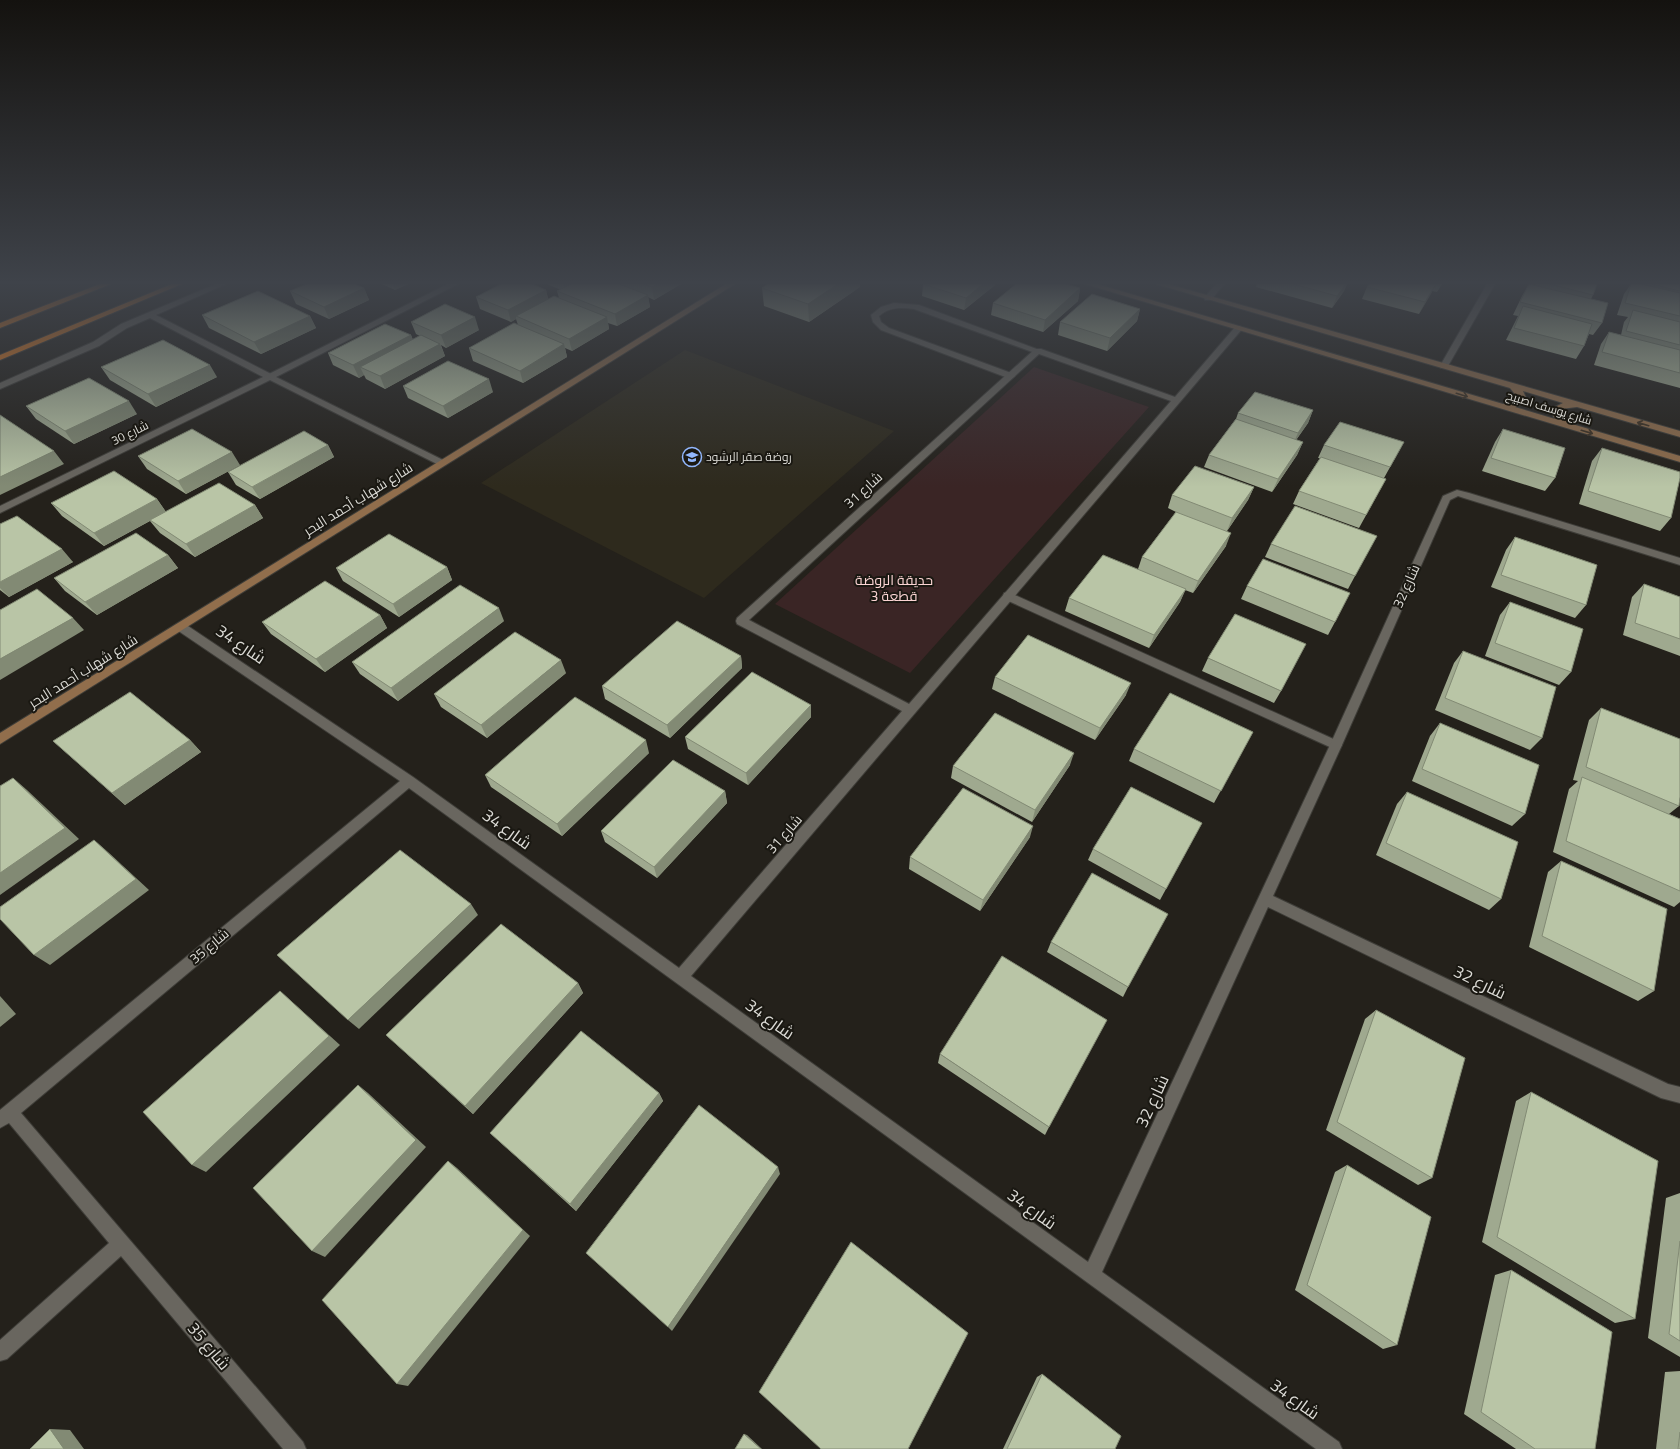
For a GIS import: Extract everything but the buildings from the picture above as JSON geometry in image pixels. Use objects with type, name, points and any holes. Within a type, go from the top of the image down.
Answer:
[{"type":"highway","points":[[0,358],[15,352]]},
{"type":"street","points":[[0,386],[79,352]]},
{"type":"street","points":[[221,352],[442,463]]},
{"type":"street","name":"شارع 30","points":[[0,510],[320,352]]},
{"type":"street","name":"شارع شهاب أحمد البحر","points":[[0,739],[622,352]]},
{"type":"street","points":[[944,352],[1010,376]]},
{"type":"street","name":"شارع 31","points":[[910,710],[741,621],[1037,352]]},
{"type":"street","points":[[1040,352],[1177,400]]},
{"type":"street","name":"شارع 31","points":[[680,978],[1219,352]]},
{"type":"street","name":"شارع يوسف اصبيح","points":[[1319,352],[1680,459]]},
{"type":"street","name":"شارع يوسف اصبيح","points":[[1394,352],[1680,434]]},
{"type":"street","points":[[1444,366],[1452,352]]},
{"type":"street","points":[[1502,406],[1512,406],[1519,403],[1522,398],[1519,392],[1512,386]]},
{"type":"street","points":[[1570,427],[1560,420],[1556,414],[1557,408],[1565,405],[1577,405]]},
{"type":"street","name":"شارع 32","points":[[1091,1275],[1266,899],[1448,496],[1457,493],[1466,495],[1680,562]]},
{"type":"street","points":[[1008,596],[1336,745]]},
{"type":"street","name":"شارع 34","points":[[181,626],[409,781],[1332,1449]]},
{"type":"street","name":"شارع 35","points":[[296,1449],[122,1243],[5,1116],[409,781]]},
{"type":"street","name":"شارع 32","points":[[1266,899],[1667,1092],[1680,1095]]},
{"type":"street","points":[[0,1352],[122,1243]]},
{"type":"shaded area","name":"روضة صقر الرشود","points":[[683,352],[689,352],[894,431],[704,598],[481,483]]},
{"type":"green space","name":"حديقة الروضة قطعة 3","points":[[1034,367],[1149,407],[910,673],[775,604]]},
{"type":"place","name":"روضة صقر الرشود","points":[[692,457]]}]
